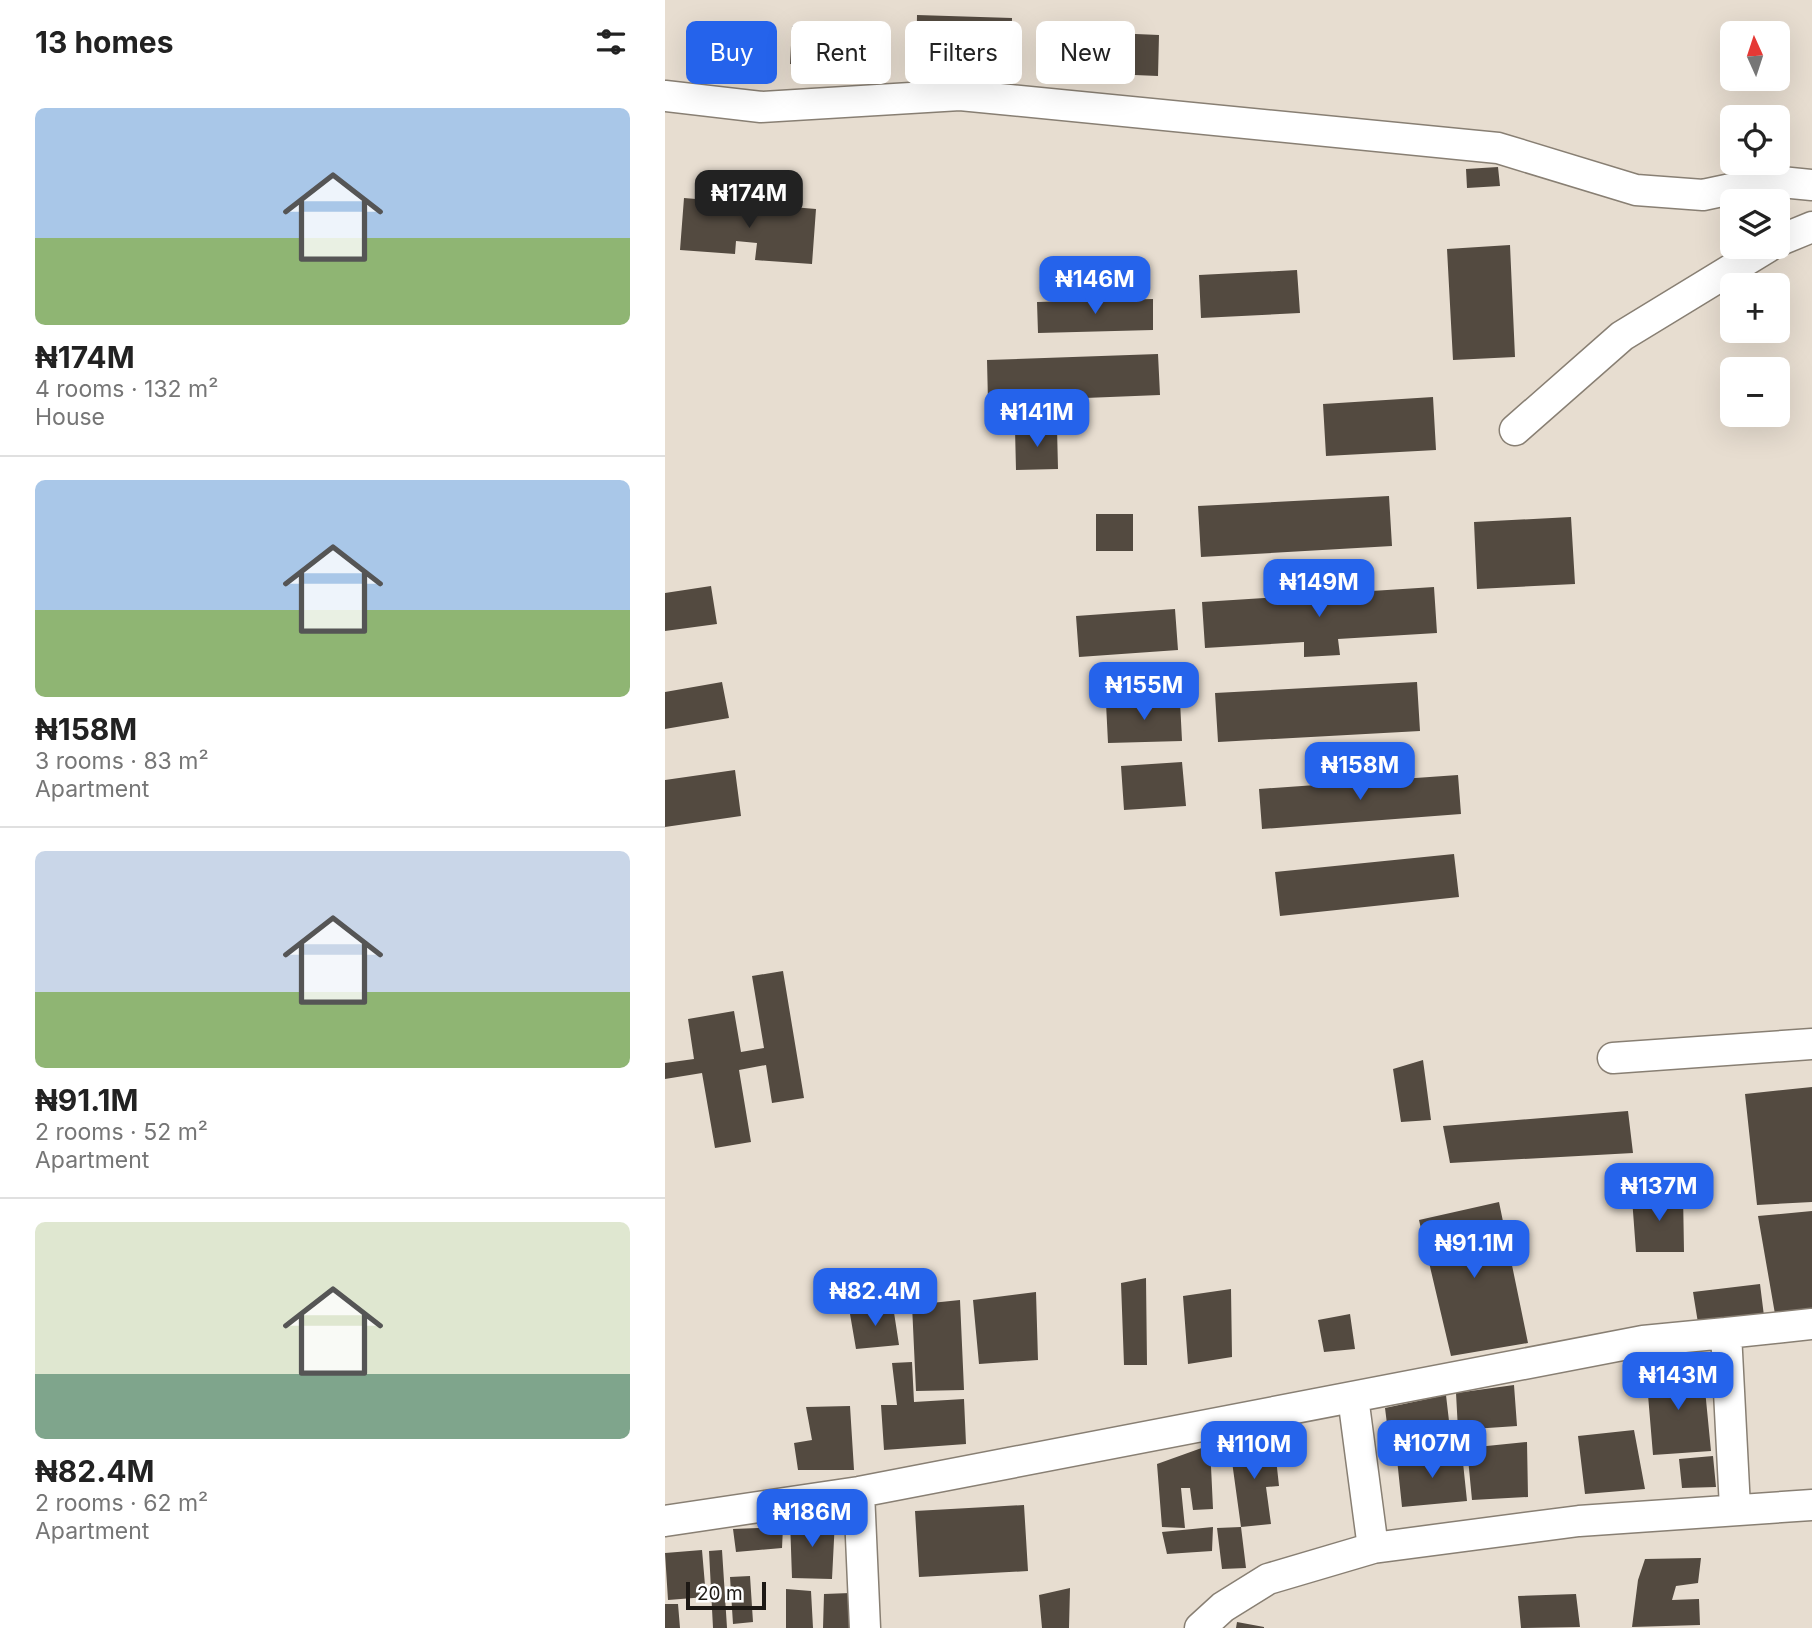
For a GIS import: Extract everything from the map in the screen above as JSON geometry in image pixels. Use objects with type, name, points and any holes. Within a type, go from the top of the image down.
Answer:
[{"type":"street","points":[[665,96],[761,107],[960,95],[1498,148],[1636,190],[1703,195],[1761,184],[1812,185]]},
{"type":"street","points":[[1790,236],[1812,227]]},
{"type":"street","points":[[1515,430],[1622,336],[1748,259]]},
{"type":"street","points":[[1613,1058],[1812,1044]]},
{"type":"street","points":[[665,1521],[859,1492],[1643,1341],[1812,1324]]},
{"type":"street","points":[[1726,1333],[1735,1508]]},
{"type":"street","points":[[1353,1397],[1373,1548]]},
{"type":"street","points":[[859,1492],[865,1628]]},
{"type":"street","points":[[1200,1628],[1223,1606],[1268,1580],[1373,1548],[1579,1521],[1735,1508],[1812,1505]]},
{"type":"building","points":[[917,15],[1012,18],[1012,21],[917,21]]},
{"type":"building","points":[[1135,34],[1159,35],[1158,76],[1135,75]]},
{"type":"building","points":[[1498,167],[1500,186],[1467,188],[1466,169]]},
{"type":"building","points":[[684,198],[816,209],[812,264],[755,260],[757,243],[736,241],[735,254],[680,250]]},
{"type":"building","points":[[1510,245],[1515,357],[1453,360],[1447,249]]},
{"type":"building","points":[[1297,270],[1300,313],[1201,318],[1199,275]]},
{"type":"building","points":[[1153,299],[1153,330],[1038,333],[1037,302]]},
{"type":"building","points":[[1158,354],[1160,395],[988,402],[987,360]]},
{"type":"building","points":[[1433,397],[1436,450],[1326,456],[1323,404]]},
{"type":"building","points":[[1057,428],[1058,469],[1016,470],[1015,429]]},
{"type":"building","points":[[1389,496],[1392,546],[1201,557],[1198,506]]},
{"type":"building","points":[[1096,514],[1133,514],[1133,551],[1096,551]]},
{"type":"building","points":[[1571,517],[1575,584],[1477,589],[1474,522]]},
{"type":"building","points":[[711,586],[717,624],[665,631],[665,593]]},
{"type":"building","points":[[1434,587],[1437,633],[1338,639],[1340,655],[1304,657],[1304,642],[1205,648],[1202,602]]},
{"type":"building","points":[[1175,609],[1178,650],[1079,657],[1076,616]]},
{"type":"building","points":[[722,682],[729,718],[665,729],[665,692]]},
{"type":"building","points":[[1417,682],[1420,731],[1218,742],[1215,693]]},
{"type":"building","points":[[1180,701],[1182,741],[1108,743],[1106,703]]},
{"type":"building","points":[[1182,762],[1186,806],[1124,810],[1121,766]]},
{"type":"building","points":[[735,770],[741,816],[665,827],[665,780]]},
{"type":"building","points":[[1458,775],[1461,814],[1262,829],[1259,789]]},
{"type":"building","points":[[1454,854],[1459,897],[1280,916],[1275,872]]},
{"type":"building","points":[[783,971],[804,1098],[772,1103],[766,1065],[739,1070],[751,1142],[715,1148],[702,1073],[665,1079],[665,1063],[694,1059],[688,1019],[734,1011],[741,1052],[764,1048],[752,976]]},
{"type":"building","points":[[1423,1060],[1431,1120],[1401,1122],[1393,1069]]},
{"type":"building","points":[[1812,1087],[1812,1202],[1757,1205],[1745,1094]]},
{"type":"building","points":[[1628,1111],[1633,1153],[1450,1163],[1443,1126]]},
{"type":"building","points":[[1683,1193],[1684,1252],[1636,1252],[1632,1198]]},
{"type":"building","points":[[1499,1202],[1528,1343],[1451,1356],[1419,1220]]},
{"type":"building","points":[[1812,1211],[1812,1310],[1775,1314],[1758,1216]]},
{"type":"building","points":[[1146,1278],[1147,1365],[1124,1365],[1121,1283]]},
{"type":"building","points":[[1760,1284],[1764,1316],[1698,1323],[1693,1292]]},
{"type":"building","points":[[1231,1289],[1232,1357],[1188,1364],[1183,1296]]},
{"type":"building","points":[[1036,1292],[1038,1360],[979,1364],[973,1300]]},
{"type":"building","points":[[960,1300],[964,1390],[916,1391],[912,1305]]},
{"type":"building","points":[[893,1306],[899,1345],[856,1349],[850,1314]]},
{"type":"building","points":[[1350,1314],[1355,1349],[1324,1352],[1318,1320]]},
{"type":"building","points":[[912,1362],[914,1402],[964,1399],[966,1444],[884,1450],[881,1405],[897,1405],[892,1363]]},
{"type":"building","points":[[1703,1369],[1711,1451],[1653,1455],[1646,1371]]},
{"type":"building","points":[[1514,1385],[1517,1426],[1458,1430],[1456,1393]]},
{"type":"building","points":[[1446,1395],[1449,1421],[1415,1430],[1417,1453],[1391,1456],[1385,1408]]},
{"type":"building","points":[[850,1406],[854,1470],[798,1470],[794,1443],[812,1440],[806,1407]]},
{"type":"building","points":[[1634,1430],[1645,1489],[1585,1494],[1578,1436]]},
{"type":"building","points":[[1274,1440],[1279,1486],[1266,1487],[1271,1524],[1241,1527],[1230,1447]]},
{"type":"building","points":[[1527,1442],[1528,1497],[1472,1500],[1467,1448]]},
{"type":"building","points":[[1210,1445],[1213,1509],[1193,1510],[1190,1488],[1181,1488],[1185,1528],[1162,1527],[1157,1464]]},
{"type":"building","points":[[1462,1453],[1467,1501],[1402,1507],[1397,1459]]},
{"type":"building","points":[[1713,1456],[1716,1487],[1682,1488],[1679,1459]]},
{"type":"building","points":[[1024,1505],[1028,1571],[919,1577],[915,1511]]},
{"type":"building","points":[[790,1520],[835,1520],[832,1579],[792,1578]]},
{"type":"building","points":[[783,1527],[782,1548],[736,1552],[733,1529]]},
{"type":"building","points":[[1213,1527],[1212,1551],[1167,1554],[1162,1532]]},
{"type":"building","points":[[1241,1527],[1246,1568],[1222,1569],[1217,1528]]},
{"type":"building","points":[[702,1550],[706,1597],[668,1600],[665,1553]]},
{"type":"building","points":[[722,1550],[727,1628],[713,1628],[709,1551]]},
{"type":"building","points":[[1701,1558],[1698,1583],[1676,1586],[1672,1600],[1699,1599],[1700,1625],[1632,1627],[1638,1580],[1645,1559]]},
{"type":"building","points":[[750,1576],[753,1622],[733,1624],[730,1577]]},
{"type":"building","points":[[1070,1588],[1069,1628],[1042,1628],[1039,1595]]},
{"type":"building","points":[[786,1589],[811,1591],[813,1628],[786,1628]]},
{"type":"building","points":[[850,1593],[851,1628],[823,1628],[824,1594]]},
{"type":"building","points":[[1576,1594],[1580,1627],[1521,1628],[1518,1596]]},
{"type":"building","points":[[665,1604],[678,1604],[680,1628],[665,1628]]},
{"type":"building","points":[[1237,1622],[1264,1627],[1264,1628],[1236,1628]]}]
